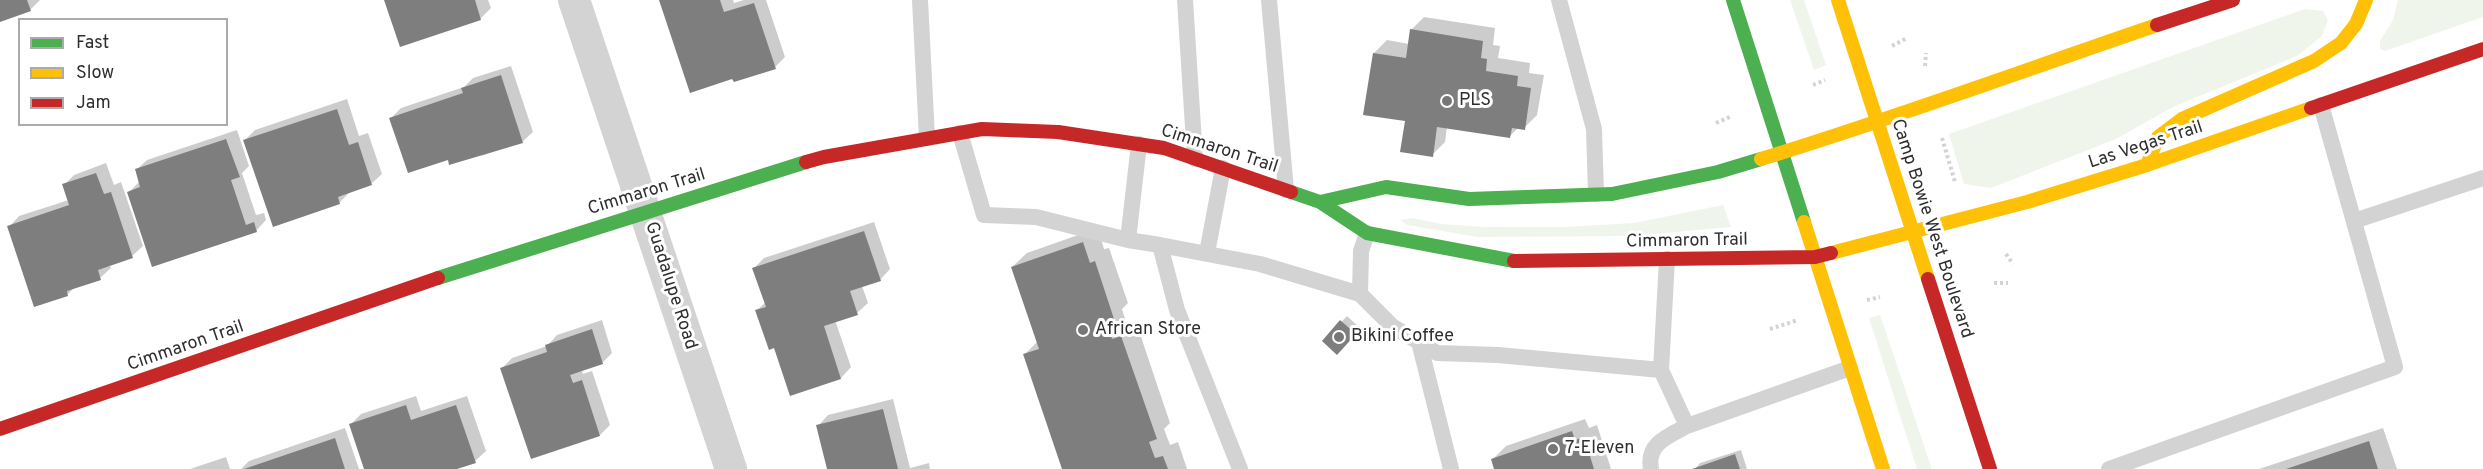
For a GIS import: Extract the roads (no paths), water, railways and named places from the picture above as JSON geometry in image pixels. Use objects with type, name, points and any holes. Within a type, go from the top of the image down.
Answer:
[{"type":"main road","points":[[1732,0],[1883,469]]},
{"type":"main road","name":"Camp Bowie West Boulevard","points":[[1838,0],[1990,469]]},
{"type":"main road","points":[[1320,202],[1386,187],[1469,199],[1612,194],[1718,172],[1783,154],[1878,123],[2024,70],[2233,0]]},
{"type":"main road","points":[[2147,165],[2158,137],[2182,119],[2314,61],[2341,43],[2356,24],[2367,0]]},
{"type":"main road","name":"Las Vegas Trail","points":[[1815,257],[2027,202],[2147,165],[2483,49]]},
{"type":"main road","name":"Cimmaron Trail","points":[[0,429],[491,260],[824,157],[982,129],[1058,132],[1164,148],[1320,202],[1367,233],[1514,261],[1815,257]]},
{"type":"street","name":"Guadalupe Road","points":[[574,0],[731,469]]},
{"type":"lane","points":[[920,0],[927,138]]},
{"type":"lane","points":[[1185,0],[1195,159]]},
{"type":"lane","points":[[1269,0],[1286,190]]},
{"type":"lane","points":[[1558,0],[1594,129],[1596,194]]},
{"type":"lane","points":[[2109,469],[2148,463],[2395,367],[2321,105]]},
{"type":"lane","points":[[960,132],[984,215],[1036,217],[1128,240],[1260,264],[1360,294],[1392,326],[1437,352],[1498,355],[1661,370]]},
{"type":"lane","points":[[1128,240],[1139,144]]},
{"type":"lane","points":[[1207,253],[1222,168]]},
{"type":"lane","points":[[2354,221],[2483,178]]},
{"type":"lane","points":[[1360,294],[1361,251],[1367,233]]},
{"type":"lane","points":[[1160,245],[1177,310],[1240,469]]},
{"type":"lane","points":[[1667,259],[1661,370],[1687,426]]},
{"type":"lane","points":[[1419,342],[1451,469]]},
{"type":"lane","points":[[1651,469],[1649,458],[1656,443],[1687,426],[1850,368]]},
{"type":"place","name":"PLS","points":[[1447,101]]},
{"type":"place","name":"African Store","points":[[1083,330]]},
{"type":"place","name":"Bikini Coffee","points":[[1339,337]]},
{"type":"place","name":"7-Eleven","points":[[1553,449]]}]
